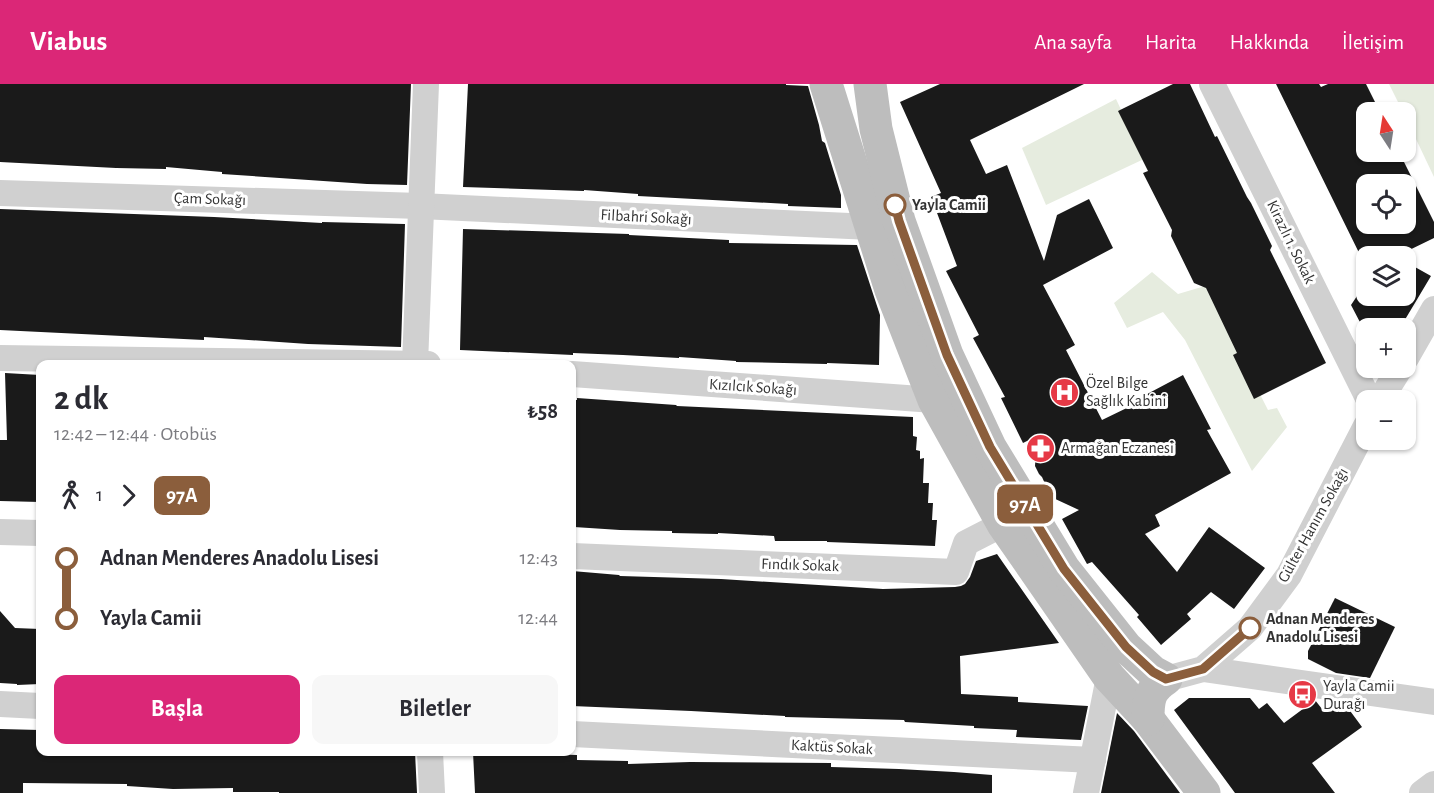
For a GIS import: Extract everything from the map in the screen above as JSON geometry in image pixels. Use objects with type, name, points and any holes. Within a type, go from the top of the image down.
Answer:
[{"type":"main road","points":[[826,84],[891,290],[947,392],[1003,524],[1109,677],[1148,719],[1204,793]]},
{"type":"main road","points":[[870,84],[876,129],[899,221],[947,355],[947,392],[990,447],[1064,569],[1126,647],[1153,672],[1166,679],[1155,686],[1148,702],[1148,719]]},
{"type":"street","points":[[419,360],[420,206],[426,84]]},
{"type":"street","name":"Kirazlı 1. Sokak","points":[[1212,84],[1364,390]]},
{"type":"street","name":"Çam Sokağı","points":[[0,193],[420,206]]},
{"type":"street","name":"Filbahri Sokağı","points":[[420,206],[871,227]]},
{"type":"street","points":[[1416,340],[1434,309]]},
{"type":"street","points":[[0,358],[140,360]]},
{"type":"street","name":"Kızılcık Sokağı","points":[[576,374],[947,392]]},
{"type":"street","name":"Gülter Hanım Sokağı","points":[[1166,679],[1203,669],[1250,628],[1289,575],[1356,445]]},
{"type":"street","name":"Fındık Sokak","points":[[576,556],[956,572],[966,543],[1003,524]]},
{"type":"street","points":[[0,532],[36,533]]},
{"type":"street","points":[[1203,669],[1434,702]]},
{"type":"street","points":[[1086,793],[1109,677]]},
{"type":"street","points":[[0,704],[36,706]]},
{"type":"street","name":"Kaktüs Sokak","points":[[576,734],[1093,760]]},
{"type":"street","points":[[430,756],[432,793]]},
{"type":"street","points":[[1422,793],[1434,784]]},
{"type":"shaded area","points":[[1389,84],[1434,84],[1434,177],[1416,139],[1416,102],[1398,102]]},
{"type":"shaded area","points":[[1116,99],[1144,159],[1046,205],[1022,148]]},
{"type":"shaded area","points":[[1152,272],[1178,294],[1205,286],[1268,410],[1277,408],[1287,427],[1252,471],[1185,340],[1163,312],[1127,328],[1114,303]]},
{"type":"building","points":[[0,84],[411,84],[407,185],[222,174],[222,172],[166,167],[166,169],[116,168],[0,162]]},
{"type":"building","points":[[468,84],[786,84],[808,86],[822,141],[825,143],[841,195],[841,208],[638,196],[638,194],[584,190],[463,187]]},
{"type":"building","points":[[940,84],[1084,84],[970,140],[986,174],[1007,165],[1044,261],[1057,215],[1089,199],[1113,248],[1043,285],[1075,345],[1066,350],[1102,420],[1135,404],[1134,401],[1183,375],[1211,429],[1207,430],[1231,473],[1155,515],[1160,526],[1145,534],[1177,572],[1209,527],[1265,568],[1234,609],[1211,592],[1187,614],[1191,619],[1161,645],[1137,617],[1139,615],[1092,562],[1087,564],[1062,519],[1079,510],[1051,497],[1035,466],[1037,436],[1023,443],[1001,398],[1005,397],[973,338],[979,335],[946,271],[957,266],[931,197],[941,193],[900,102]]},
{"type":"building","points":[[1173,84],[1190,84],[1272,246],[1270,250],[1326,363],[1254,399],[1233,355],[1237,353],[1206,288],[1194,283],[1171,236],[1172,230],[1143,173],[1148,171],[1118,111]]},
{"type":"building","points":[[1276,84],[1319,84],[1321,87],[1328,84],[1366,84],[1375,102],[1356,102],[1356,162],[1404,162],[1410,174],[1356,174],[1356,234],[1416,234],[1416,186],[1434,222],[1434,238],[1416,247],[1356,247]]},
{"type":"building","points":[[0,209],[322,223],[405,224],[401,347],[0,330]]},
{"type":"building","points":[[463,229],[629,234],[729,240],[729,243],[857,245],[880,315],[879,365],[736,362],[679,357],[460,350]]},
{"type":"building","points":[[1416,268],[1431,276],[1416,301]]},
{"type":"building","points":[[1356,298],[1356,306],[1413,306],[1406,318],[1358,318],[1351,305]]},
{"type":"building","points":[[5,373],[36,375],[36,502],[0,501],[0,440],[7,440]]},
{"type":"building","points":[[577,398],[677,406],[913,417],[913,436],[917,437],[916,450],[920,451],[920,459],[924,458],[923,483],[929,483],[928,503],[933,503],[932,520],[937,520],[935,546],[775,541],[774,536],[576,527]]},
{"type":"building","points":[[997,554],[1059,643],[960,656],[961,694],[1018,697],[1018,702],[1088,706],[1081,740],[1016,737],[1017,730],[905,722],[904,720],[785,717],[576,706],[576,571],[620,576],[721,579],[883,589],[961,586],[970,577],[976,561]]},
{"type":"building","points":[[1335,598],[1395,627],[1370,678],[1336,673],[1308,659],[1308,651]]},
{"type":"building","points":[[0,611],[15,628],[36,629],[36,684],[0,683]]},
{"type":"building","points":[[1189,698],[1250,698],[1259,709],[1267,703],[1284,723],[1315,700],[1322,709],[1332,703],[1345,704],[1362,727],[1312,763],[1335,793],[1235,793],[1174,710]]},
{"type":"building","points":[[1117,713],[1134,731],[1180,793],[1101,793]]},
{"type":"building","points":[[0,729],[36,730],[36,756],[415,756],[417,793],[233,792],[233,788],[173,789],[127,786],[127,784],[23,783],[23,793],[0,793]]},
{"type":"building","points":[[577,755],[577,760],[628,761],[628,764],[831,763],[831,767],[992,775],[992,793],[475,793],[473,756]]},
{"type":"bus line","name":"97A","points":[[895,205],[947,355],[990,447],[1064,569],[1126,647],[1153,672],[1166,679],[1203,669],[1250,628]]},
{"type":"place","name":"Yayla Camii","points":[[895,205]]},
{"type":"place","name":"Özel Bilge Sağlık Kabini","points":[[1065,392]]},
{"type":"place","name":"Armağan Eczanesi","points":[[1040,448]]},
{"type":"place","name":"Adnan Menderes Anadolu Lisesi","points":[[1250,628]]},
{"type":"place","name":"Yayla Camii Durağı","points":[[1302,695]]}]
